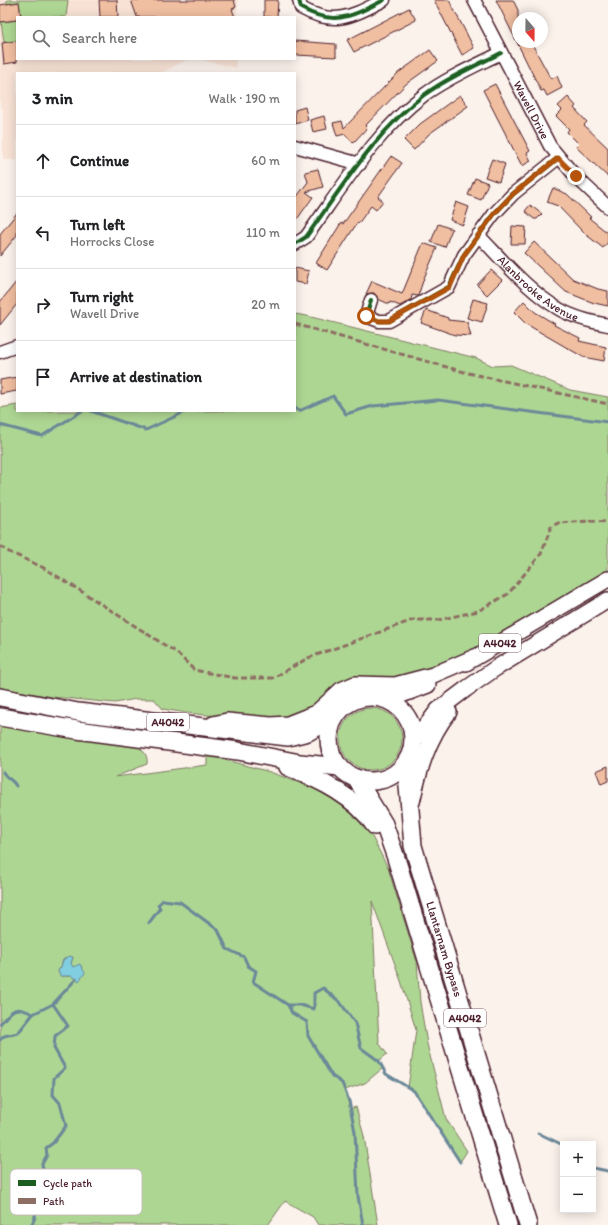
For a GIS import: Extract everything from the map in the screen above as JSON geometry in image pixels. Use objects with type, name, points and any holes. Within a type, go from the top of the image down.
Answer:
[{"type":"highway","name":"A4042","points":[[0,697],[78,712],[288,737],[308,732],[334,718]]},
{"type":"highway","points":[[363,697],[376,697],[388,700],[399,707],[408,717],[412,730],[413,743],[406,762],[397,772],[384,778],[370,781],[356,778],[340,767],[332,756],[329,744],[329,731],[334,718],[341,708],[352,701],[363,697]]},
{"type":"highway","name":"A4042","points":[[0,717],[300,763],[340,767]]},
{"type":"highway","name":"A4042","points":[[260,756],[320,780],[350,800],[372,822],[396,858]]},
{"type":"highway","name":"Llantarnam Bypass","points":[[406,762],[413,846],[528,1225]]},
{"type":"highway","name":"Llantarnam Bypass","points":[[356,778],[384,824],[396,858],[508,1225]]},
{"type":"main road","name":"A4042","points":[[388,700],[439,680],[608,578]]},
{"type":"main road","name":"A4042","points":[[413,743],[438,710],[466,689],[496,668],[608,600]]},
{"type":"main road","points":[[198,726],[227,721],[271,726],[288,724],[316,713],[341,690],[355,684],[395,685],[433,675],[475,657]]},
{"type":"main road","points":[[410,810],[418,776],[431,740],[440,723],[466,689]]},
{"type":"street","points":[[299,0],[301,8],[313,15],[331,20],[356,14],[384,0]]},
{"type":"street","name":"Wavell Drive","points":[[474,0],[550,146],[558,158],[608,207]]},
{"type":"street","points":[[296,243],[306,237],[360,164],[403,112],[425,94],[457,75],[501,54]]},
{"type":"street","points":[[296,146],[360,164]]},
{"type":"street","points":[[371,300],[366,316],[379,321],[389,321],[450,287],[464,255],[494,214],[513,194],[558,158]]},
{"type":"street","name":"Alanbrooke Avenue","points":[[478,235],[533,290],[548,302],[560,310],[586,320],[608,325]]},
{"type":"street","points":[[0,352],[16,346]]},
{"type":"shaded area","points":[[0,0],[238,0],[237,16],[16,16],[16,60],[186,60],[163,72],[16,72],[16,160],[3,160],[3,110],[0,105]]},
{"type":"shaded area","points":[[203,60],[236,60],[236,68]]},
{"type":"green space","points":[[7,0],[68,0],[66,16],[21,16],[19,2],[7,4]]},
{"type":"green space","points":[[16,20],[16,41],[4,42],[1,22]]},
{"type":"green space","points":[[296,314],[476,358],[493,366],[511,365],[570,390],[608,397],[608,571],[501,635],[483,644],[469,654],[441,666],[386,680],[288,719],[238,718],[186,713],[163,709],[154,699],[136,699],[115,703],[53,697],[0,688],[0,408],[16,405],[16,412],[296,412]]},
{"type":"green space","points":[[365,708],[377,708],[393,717],[400,727],[402,739],[400,751],[393,761],[377,770],[365,770],[354,765],[345,756],[340,745],[340,733],[345,722],[354,713]]},
{"type":"green space","points":[[0,725],[78,739],[138,746],[146,756],[147,764],[115,777],[207,765],[207,755],[270,772],[316,789],[349,808],[369,831],[388,868],[417,962],[420,1002],[427,1044],[446,1119],[467,1151],[460,1162],[414,1091],[408,1088],[416,1030],[401,981],[372,901],[379,1043],[387,1054],[379,1061],[383,1068],[365,1083],[345,1090],[350,1109],[356,1107],[364,1136],[378,1225],[318,1225],[313,1217],[285,1201],[268,1225],[0,1225]],"holes":[[[69,956],[73,958],[71,963],[76,979],[71,976],[61,976],[58,971],[63,960]]]},
{"type":"water","points":[[69,956],[73,957],[71,963],[73,967],[80,964],[85,973],[79,981],[71,976],[60,976],[58,971],[63,960]]},
{"type":"building","points":[[99,0],[117,0],[118,16],[100,16]]},
{"type":"building","points":[[131,0],[234,0],[236,7],[232,9],[235,16],[137,16]]},
{"type":"building","points":[[264,0],[278,0],[277,16],[264,16]]},
{"type":"building","points":[[434,0],[449,0],[474,48],[462,55]]},
{"type":"building","points":[[496,0],[513,0],[518,10],[518,12],[512,12],[512,32]]},
{"type":"building","points":[[19,2],[21,16],[16,16],[16,20],[0,22],[0,5]]},
{"type":"building","points":[[409,8],[416,20],[354,52],[347,40]]},
{"type":"building","points":[[16,41],[17,62],[4,64],[2,43]]},
{"type":"building","points":[[296,41],[336,44],[336,57],[296,55]]},
{"type":"building","points":[[520,48],[534,48],[551,79],[557,76],[562,88],[547,96],[544,90],[541,91]]},
{"type":"building","points":[[430,50],[438,61],[406,84],[365,126],[367,128],[353,143],[345,134],[337,136],[333,123],[342,121],[344,128],[398,73]]},
{"type":"building","points":[[495,84],[530,151],[527,153],[531,161],[522,166],[483,90]]},
{"type":"building","points":[[460,95],[468,106],[429,134],[414,150],[404,140],[420,124]]},
{"type":"building","points":[[568,97],[576,106],[574,108],[587,122],[584,125],[608,148],[608,177],[576,147],[579,144],[567,132],[569,129],[556,116],[562,110],[558,106]]},
{"type":"building","points":[[305,107],[308,120],[296,124],[296,110]]},
{"type":"building","points":[[324,116],[327,129],[313,132],[310,120]]},
{"type":"building","points":[[391,156],[402,163],[378,197],[383,201],[376,210],[371,206],[358,224],[357,223],[327,270],[316,263],[341,223],[343,224]]},
{"type":"building","points":[[492,159],[505,164],[499,182],[485,177]]},
{"type":"building","points":[[318,169],[323,187],[306,192],[313,197],[296,221],[296,198],[308,182],[305,172]]},
{"type":"building","points":[[475,178],[488,183],[481,200],[468,195]]},
{"type":"building","points":[[553,188],[567,194],[591,217],[589,218],[608,233],[608,242],[603,248],[584,233],[558,206],[547,202]]},
{"type":"building","points":[[456,202],[469,207],[463,225],[450,220]]},
{"type":"building","points":[[530,205],[542,214],[537,219],[534,219],[525,211]]},
{"type":"building","points":[[16,214],[16,236],[0,256],[0,234]]},
{"type":"building","points":[[438,224],[452,229],[445,247],[431,242]]},
{"type":"building","points":[[512,226],[526,227],[525,244],[511,244]]},
{"type":"building","points":[[534,242],[573,279],[598,289],[608,291],[608,306],[594,303],[566,292],[524,253]]},
{"type":"building","points":[[423,243],[437,248],[418,296],[412,295],[411,300],[400,306],[390,302],[389,304],[378,299],[374,293],[366,294],[372,281],[402,294]]},
{"type":"building","points":[[296,268],[309,271],[306,284],[296,282]]},
{"type":"building","points":[[491,270],[502,280],[487,295],[477,285]]},
{"type":"building","points":[[16,282],[16,305],[0,325],[0,302]]},
{"type":"building","points":[[473,299],[488,303],[482,322],[467,318]]},
{"type":"building","points":[[524,301],[535,312],[555,324],[554,325],[580,338],[579,341],[606,347],[604,361],[583,357],[526,324],[514,312]]},
{"type":"building","points":[[426,310],[448,318],[448,320],[467,322],[471,336],[455,335],[421,323]]},
{"type":"building","points":[[16,377],[16,391],[0,394],[0,380]]},
{"type":"building","points":[[608,766],[608,781],[601,784],[596,771]]},
{"type":"waterway","points":[[296,409],[299,411],[333,396],[346,414],[373,406],[438,400],[608,422]]},
{"type":"waterway","points":[[0,425],[42,436],[80,412]]},
{"type":"waterway","points":[[94,412],[146,430],[185,412]]},
{"type":"waterway","points":[[3,772],[16,786]]},
{"type":"waterway","points":[[149,923],[160,908],[158,905],[163,900],[180,902],[218,930],[227,949],[244,957],[248,966],[256,971],[253,982],[288,1005],[300,1005],[314,1009],[314,993],[323,988],[340,1002],[355,1023],[361,1048],[379,1061],[386,1074],[414,1091],[460,1162]]},
{"type":"waterway","points":[[0,1040],[4,1036],[18,1033],[33,1014],[53,1004],[76,979]]},
{"type":"waterway","points":[[43,1169],[42,1164],[47,1155],[46,1148],[53,1143],[66,1126],[60,1103],[53,1095],[54,1078],[65,1068],[54,1048],[55,1036],[68,1026],[53,1004]]},
{"type":"waterway","points":[[288,1005],[292,1013],[307,1022],[308,1036],[332,1076],[342,1083],[349,1101],[355,1132],[358,1196],[363,1225]]},
{"type":"waterway","points":[[0,1024],[14,1010],[18,1009],[33,1014]]},
{"type":"waterway","points":[[538,1133],[560,1144]]},
{"type":"waterway","points":[[596,1169],[608,1171]]},
{"type":"waterway","points":[[31,1225],[35,1215]]},
{"type":"marked path","points":[[296,324],[468,373],[608,404]]},
{"type":"marked path","points":[[0,546],[9,552],[42,567],[84,593],[177,653],[194,670],[235,678],[273,678],[308,658],[413,620],[438,620],[478,611],[508,594],[541,554],[551,527],[558,523],[589,521],[608,522]]},
{"type":"cycle path","points":[[299,0],[301,8],[313,14],[334,18],[353,15],[384,0]]},
{"type":"cycle path","points":[[296,243],[306,237],[360,162],[390,126],[407,109],[442,83],[501,53]]},
{"type":"cycle path","points":[[371,300],[366,316],[379,321],[389,321],[449,287],[464,255],[494,214],[513,194],[558,158]]},
{"type":"route","points":[[366,316],[379,321],[389,321],[450,287],[464,255],[494,214],[513,194],[558,158],[576,176]]}]
